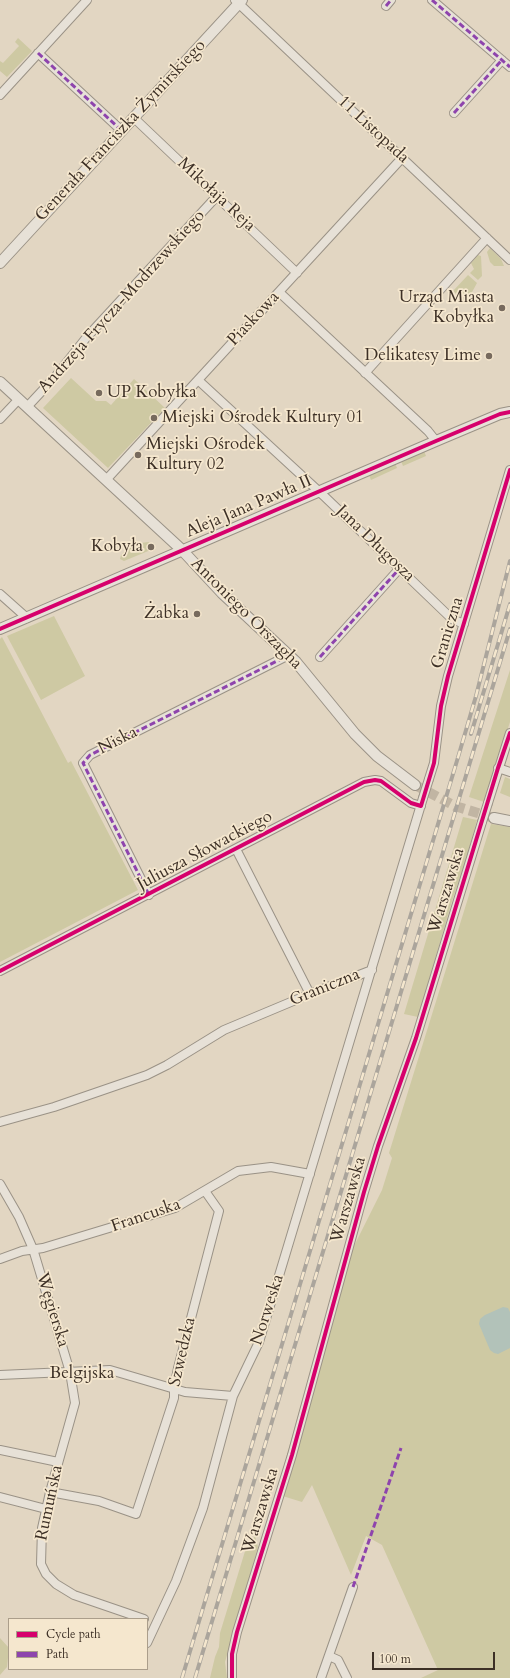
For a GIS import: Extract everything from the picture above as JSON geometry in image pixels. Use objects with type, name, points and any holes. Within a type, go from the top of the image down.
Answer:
[{"type":"street","points":[[0,95],[87,0]]},
{"type":"street","points":[[432,0],[510,67]]},
{"type":"street","name":"Generała Franciszka Żymirskiego","points":[[0,263],[134,118],[239,1]]},
{"type":"street","name":"11 Listopada","points":[[239,1],[402,158],[508,256]]},
{"type":"street","points":[[38,53],[122,131]]},
{"type":"street","points":[[454,113],[502,60]]},
{"type":"street","name":"Mikołaja Reja","points":[[134,118],[298,272]]},
{"type":"street","name":"Piaskowa","points":[[106,480],[402,158]]},
{"type":"street","name":"Andrzeja Frycza-Modrzewskiego","points":[[27,407],[55,377],[86,338],[217,196]]},
{"type":"street","points":[[365,373],[487,238]]},
{"type":"street","points":[[279,292],[428,430],[436,441]]},
{"type":"street","name":"Jana Długosza","points":[[198,380],[400,568],[452,619],[464,624]]},
{"type":"street","name":"Antoniego Orszagha","points":[[0,382],[182,550],[222,593],[289,655],[355,734],[387,765],[415,785]]},
{"type":"street","name":"Andrzeja Frycza-Modrzewskiego","points":[[0,419],[19,399]]},
{"type":"street","name":"Aleja Jana Pawła II","points":[[0,629],[436,441],[500,414],[510,412]]},
{"type":"street","name":"Graniczna","points":[[0,1122],[147,1076],[224,1030],[372,970],[429,779],[435,756],[441,706],[510,470]]},
{"type":"street","points":[[320,657],[400,568]]},
{"type":"street","points":[[0,594],[27,618]]},
{"type":"street","name":"Niska","points":[[149,895],[83,764],[90,755],[289,655]]},
{"type":"street","name":"Warszawska","points":[[232,1678],[232,1654],[237,1632],[292,1455],[364,1192],[378,1146],[416,1038],[510,733]]},
{"type":"street","points":[[498,768],[510,772]]},
{"type":"street","name":"Juliusza Słowackiego","points":[[0,971],[370,780],[381,781],[406,800],[422,802]]},
{"type":"street","points":[[494,818],[510,821]]},
{"type":"street","points":[[236,849],[310,994]]},
{"type":"street","name":"Norweska","points":[[148,1641],[176,1581],[203,1508],[233,1396],[259,1342],[372,970]]},
{"type":"street","name":"Francuska","points":[[0,1259],[34,1249],[43,1248],[168,1211],[238,1171],[271,1167],[310,1174]]},
{"type":"street","name":"Węgierska","points":[[0,1184],[19,1217],[34,1249],[70,1372]]},
{"type":"street","name":"Szwedzka","points":[[50,1492],[99,1501],[136,1514],[174,1398],[174,1388],[178,1368],[219,1211],[205,1191]]},
{"type":"street","name":"Belgijska","points":[[0,1375],[110,1370],[185,1392],[233,1396]]},
{"type":"street","name":"Rumuńska","points":[[70,1372],[75,1403],[46,1509],[42,1528],[40,1553],[41,1564],[46,1574],[56,1584],[74,1595],[141,1618]]},
{"type":"street","points":[[0,1450],[58,1462]]},
{"type":"street","points":[[0,1497],[46,1509]]},
{"type":"street","points":[[321,1678],[353,1587]]},
{"type":"street","points":[[148,1620],[157,1624]]},
{"type":"street","points":[[329,1656],[338,1660],[347,1678]]},
{"type":"shaded area","points":[[18,38],[32,51],[7,77],[0,71],[0,61],[3,63],[19,46],[15,42]]},
{"type":"shaded area","points":[[490,248],[501,259],[504,266],[494,266],[490,262],[487,252]]},
{"type":"shaded area","points":[[478,255],[481,256],[482,276],[478,280],[470,273],[474,269],[471,263]]},
{"type":"shaded area","points":[[468,275],[477,283],[466,303],[453,291]]},
{"type":"shaded area","points":[[71,378],[96,401],[106,401],[111,405],[134,379],[165,408],[108,468],[43,408]]},
{"type":"shaded area","points":[[424,451],[426,456],[403,466],[401,461]]},
{"type":"shaded area","points":[[395,463],[397,468],[371,480],[369,475]]},
{"type":"shaded area","points":[[149,542],[155,545],[153,549],[124,561],[120,559],[121,555],[131,544]]},
{"type":"shaded area","points":[[54,616],[85,676],[41,700],[7,636]]},
{"type":"shaded area","points":[[2,637],[68,763],[71,761],[138,890],[0,962],[0,639]]},
{"type":"shaded area","points":[[510,670],[510,722],[484,802],[469,797]]},
{"type":"shaded area","points":[[505,777],[510,779],[510,797],[500,793]]},
{"type":"shaded area","points":[[463,817],[477,820],[466,860],[453,898],[418,1017],[404,1014]]},
{"type":"shaded area","points":[[491,824],[510,827],[510,1678],[421,1678],[438,1670],[382,1545],[366,1536],[351,1575],[312,1485],[302,1502],[276,1494],[334,1286],[382,1190],[392,1158],[389,1153]]},
{"type":"shaded area","points":[[503,1307],[508,1308],[510,1312],[510,1348],[498,1354],[490,1350],[479,1324],[480,1319],[485,1315]]},
{"type":"shaded area","points":[[255,1536],[258,1547],[225,1662],[227,1678],[210,1678],[219,1647],[220,1633],[246,1548]]},
{"type":"shaded area","points":[[0,1638],[8,1647],[8,1658],[7,1667],[0,1675]]},
{"type":"tunnel","points":[[415,785],[455,806],[494,818]]},
{"type":"railway","points":[[182,1678],[459,754],[476,696],[510,561]]},
{"type":"railway","points":[[471,734],[510,604]]},
{"type":"railway","points":[[195,1678],[510,629]]},
{"type":"marked path","points":[[386,6],[391,0]]},
{"type":"marked path","points":[[432,0],[510,67]]},
{"type":"marked path","points":[[38,53],[122,131]]},
{"type":"marked path","points":[[454,113],[502,60]]},
{"type":"marked path","points":[[320,657],[400,568]]},
{"type":"marked path","points":[[149,895],[83,763],[90,755],[289,655]]},
{"type":"marked path","points":[[353,1587],[401,1448]]},
{"type":"cycle path","points":[[0,629],[436,441],[500,414],[510,412]]},
{"type":"cycle path","points":[[0,971],[364,782],[375,780],[381,781],[411,803],[421,806],[434,763],[441,706],[448,676],[510,470]]},
{"type":"cycle path","points":[[232,1678],[232,1654],[237,1632],[292,1455],[364,1192],[378,1146],[416,1038],[510,733]]},
{"type":"place","name":"Urząd Miasta Kobyłka","points":[[502,308]]},
{"type":"place","name":"Delikatesy Lime","points":[[489,356]]},
{"type":"place","name":"UP Kobyłka","points":[[99,393]]},
{"type":"place","name":"Miejski Ośrodek Kultury 01","points":[[154,418]]},
{"type":"place","name":"Miejski Ośrodek Kultury 02","points":[[138,455]]},
{"type":"place","name":"Kobyła","points":[[151,547]]},
{"type":"place","name":"Żabka","points":[[197,614]]}]
